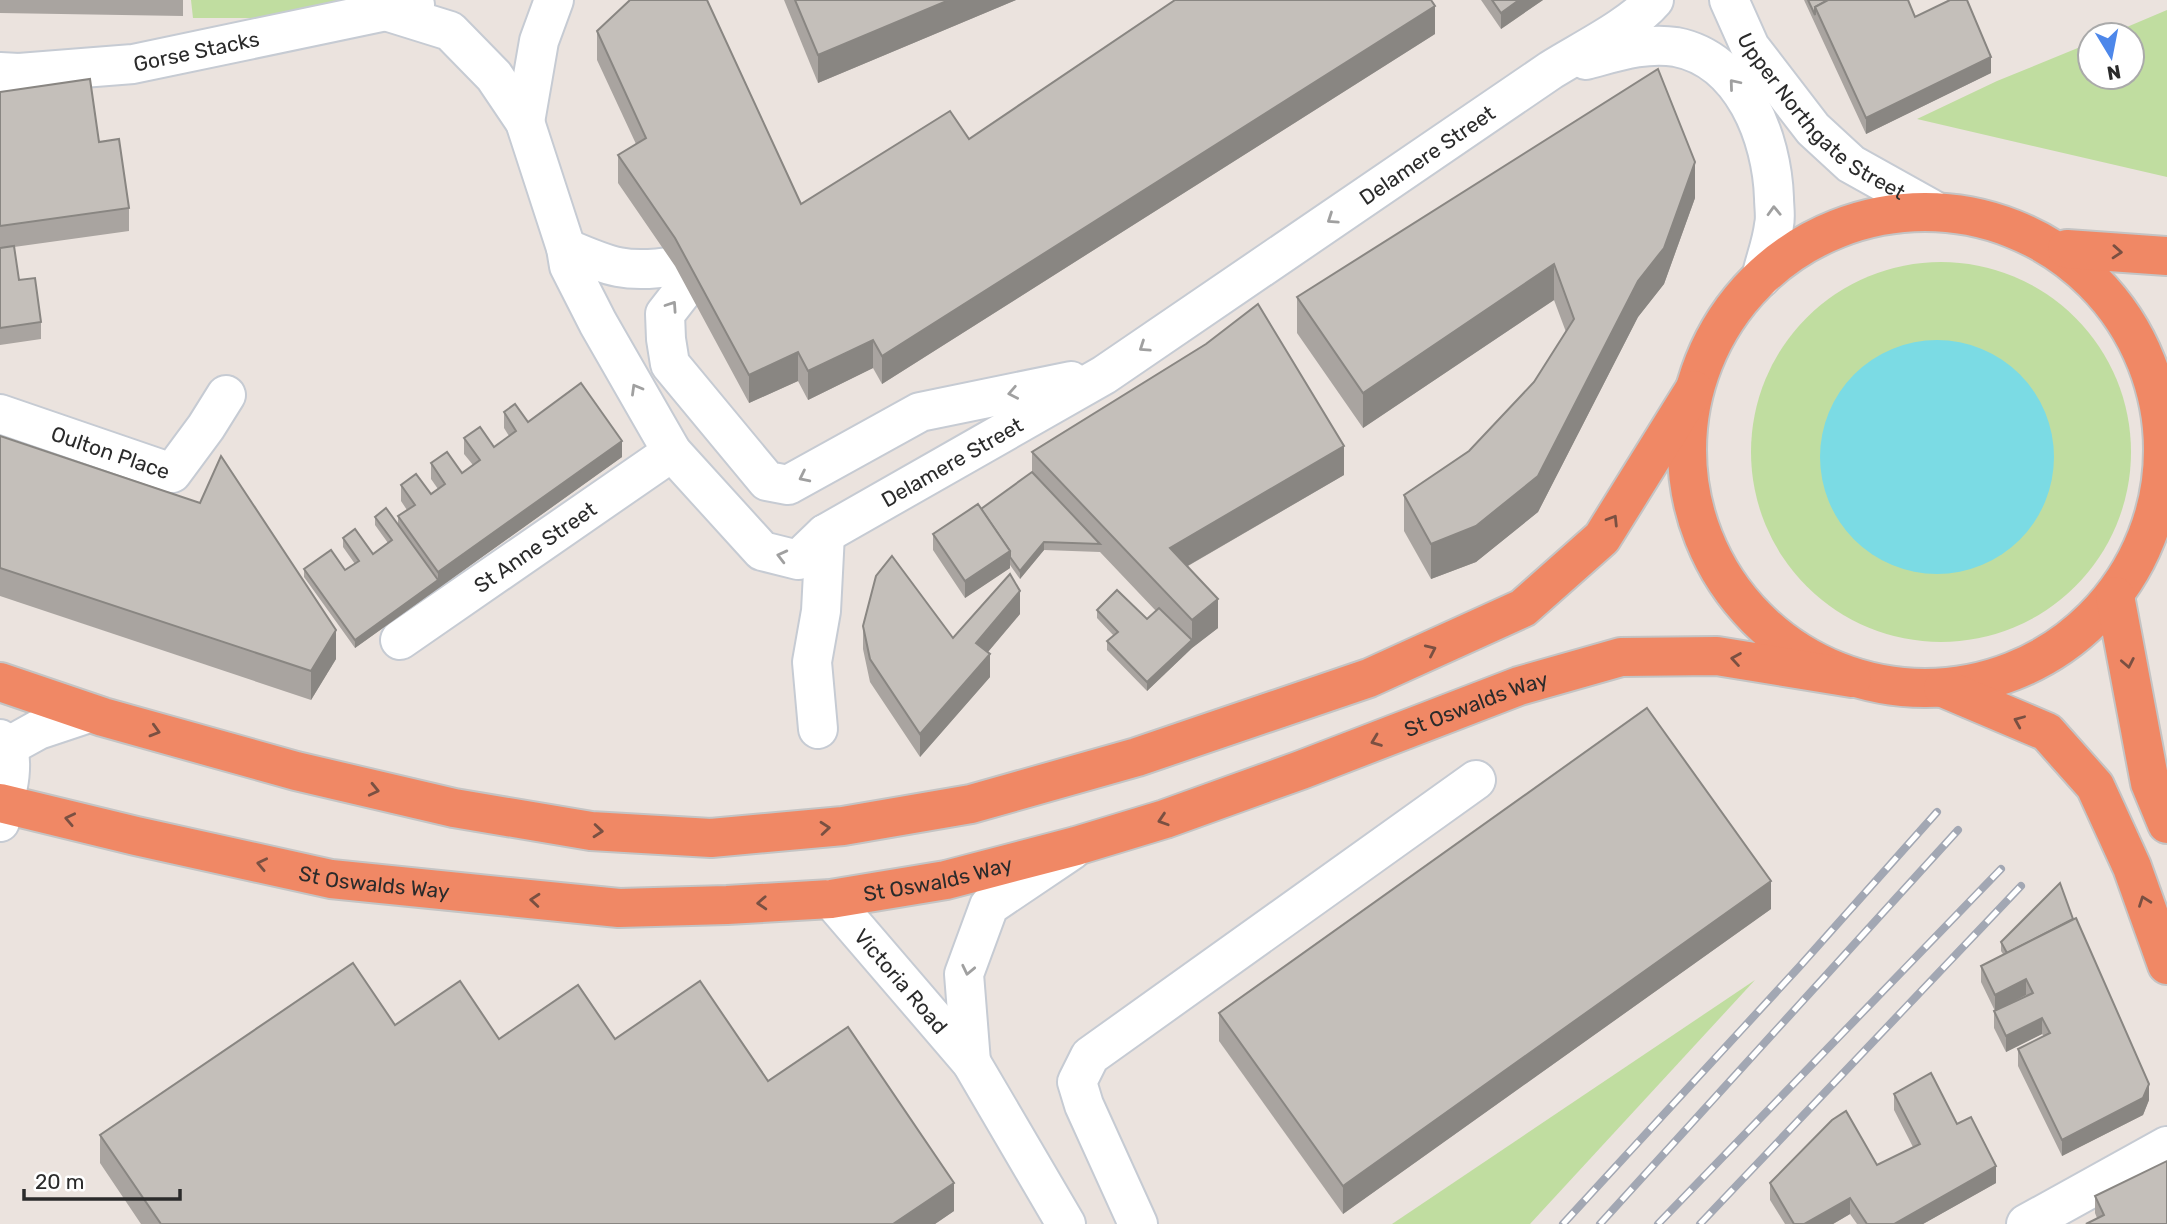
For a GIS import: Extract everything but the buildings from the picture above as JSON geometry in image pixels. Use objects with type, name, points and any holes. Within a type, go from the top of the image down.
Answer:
[{"type":"highway","points":[[0,682],[89,713],[314,776],[454,808],[592,831],[711,838],[843,826],[971,804],[1137,757],[1369,678],[1523,608],[1602,538],[1694,390],[1719,329],[1760,278],[1812,240],[1872,218],[1937,212],[2015,230],[2067,249],[2167,256]]},
{"type":"highway","points":[[1694,390],[1686,462],[1700,532],[1735,596],[1787,646],[1852,678],[1897,688],[1942,688],[2008,677],[2067,643],[2115,596],[2160,510],[2164,456],[2156,388],[2129,325],[2067,249]]},
{"type":"highway","points":[[2115,596],[2150,783],[2167,824]]},
{"type":"highway","name":"St Oswalds Way","points":[[1,810],[331,879],[619,908],[831,900],[946,880],[1076,846],[1202,806],[1519,686],[1621,656],[1717,656],[1852,678]]},
{"type":"highway","points":[[1942,688],[2047,732],[2095,786],[2132,867],[2167,965]]},
{"type":"street","name":"Gorse Stacks","points":[[0,72],[19,73],[133,64],[389,12],[434,0]]},
{"type":"street","name":"Delamere Street","points":[[525,122],[539,41],[554,0]]},
{"type":"street","name":"Delamere Street","points":[[389,12],[450,31],[494,76],[525,122],[566,248],[569,266],[598,323],[672,452],[762,551],[798,560],[825,534],[1104,375],[1550,70],[1607,36],[1654,0]]},
{"type":"street","name":"Upper Northgate Street","points":[[1729,0],[1750,47],[1813,129],[1851,164],[1937,212]]},
{"type":"street","name":"Delamere Street","points":[[1550,70],[1631,48],[1677,47],[1689,51]]},
{"type":"street","name":"Upper Northgate Street","points":[[1689,51],[1719,66],[1740,90],[1763,133],[1773,180],[1775,224],[1760,278]]},
{"type":"street","points":[[566,248],[608,266],[680,277],[665,314],[670,365],[767,481],[788,485],[920,412],[1104,375]]},
{"type":"street","name":"Oulton Place","points":[[0,414],[172,472],[226,395]]},
{"type":"street","name":"St Anne Street","points":[[400,640],[672,452]]},
{"type":"street","points":[[818,729],[812,662],[821,611],[825,534]]},
{"type":"street","points":[[1,810],[9,788],[12,765],[3,745],[89,713]]},
{"type":"street","points":[[1138,1224],[1084,1105],[1077,1082],[1090,1056],[1476,780]]},
{"type":"street","name":"Victoria Road","points":[[971,1062],[964,974],[989,906],[1076,846]]},
{"type":"street","name":"Victoria Road","points":[[831,900],[971,1062],[1066,1224]]},
{"type":"street","points":[[2026,1224],[2167,1146]]},
{"type":"green space","points":[[191,0],[342,0],[270,18],[193,18]]},
{"type":"green space","points":[[2167,10],[2167,177],[1917,119],[1997,81],[2076,49],[2076,91],[2146,91],[2146,21],[2141,21]]},
{"type":"green space","points":[[1941,262],[1978,266],[2014,276],[2062,305],[2088,331],[2117,379],[2127,415],[2131,452],[2127,489],[2117,525],[2088,573],[2062,599],[2014,628],[1978,638],[1941,642],[1904,638],[1868,628],[1820,599],[1794,573],[1765,525],[1755,489],[1751,452],[1755,415],[1765,379],[1794,331],[1820,305],[1868,276],[1904,266]]},
{"type":"green space","points":[[1755,980],[1530,1224],[1392,1224]]},
{"type":"water","points":[[1937,340],[1982,349],[2002,360],[2027,383],[2045,412],[2054,457],[2045,502],[2034,522],[2011,547],[1982,565],[1937,574],[1892,565],[1872,554],[1847,531],[1829,502],[1820,457],[1829,412],[1840,392],[1863,367],[1892,349]]},
{"type":"railway","points":[[1563,1224],[1937,812]]},
{"type":"railway","points":[[1600,1224],[1958,830]]},
{"type":"railway","points":[[1658,1224],[2001,869]]},
{"type":"railway","points":[[1700,1224],[2021,886]]}]
